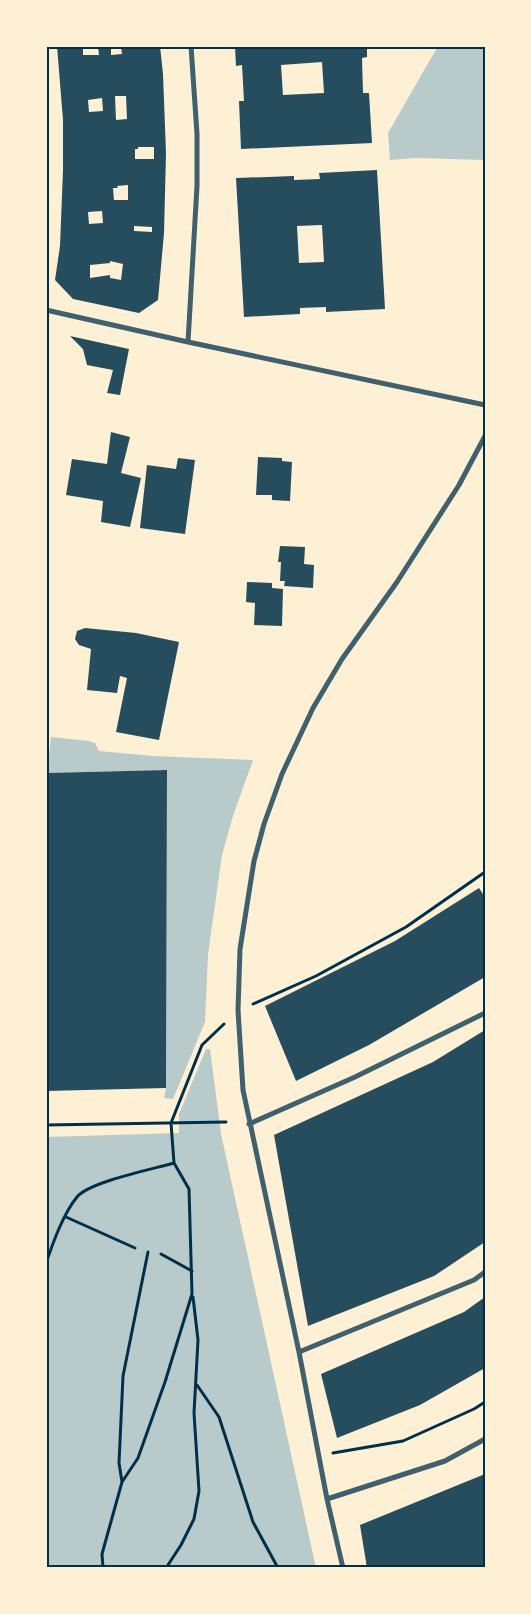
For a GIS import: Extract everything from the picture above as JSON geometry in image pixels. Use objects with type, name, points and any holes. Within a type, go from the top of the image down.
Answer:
[{"type":"street","points":[[188,342],[197,186],[197,134],[191,46]]},
{"type":"street","points":[[46,310],[485,405]]},
{"type":"street","points":[[342,1568],[299,1352],[243,1090],[238,1010],[240,949],[254,861],[264,824],[282,774],[313,708],[342,659],[396,582],[459,485],[485,436]]},
{"type":"street","points":[[249,1124],[355,1077],[485,1013]]},
{"type":"street","points":[[299,1352],[474,1280],[485,1272]]},
{"type":"street","points":[[327,1499],[445,1460],[485,1439]]},
{"type":"path","points":[[166,1568],[181,1545],[194,1519],[199,1490],[194,1413],[198,1340],[192,1294],[193,1272],[189,1189],[174,1163],[172,1123],[202,1045],[238,1010],[316,976],[398,931],[485,872]]},
{"type":"path","points":[[46,1125],[226,1122]]},
{"type":"path","points":[[46,1263],[57,1231],[78,1196],[93,1187],[174,1163]]},
{"type":"path","points":[[66,1217],[135,1248]]},
{"type":"path","points":[[122,1482],[119,1463],[123,1376],[148,1252]]},
{"type":"path","points":[[161,1254],[193,1272]]},
{"type":"path","points":[[103,1568],[102,1554],[122,1482],[138,1458],[165,1382],[192,1294]]},
{"type":"path","points":[[197,1385],[219,1417],[253,1522],[278,1568]]},
{"type":"path","points":[[320,1455],[403,1441],[474,1409],[485,1402]]},
{"type":"shaded area","points":[[438,46],[485,46],[485,160],[415,158],[390,160],[388,133]]},
{"type":"shaded area","points":[[51,737],[89,741],[95,743],[99,751],[153,756],[253,760],[233,816],[222,855],[208,954],[205,1022],[173,1099],[164,1098],[166,1088],[167,770],[47,773]]},
{"type":"shaded area","points":[[206,1049],[210,1049],[221,1134],[316,1568],[46,1568],[46,1137],[179,1133],[179,1114]]},
{"type":"building","points":[[57,46],[83,46],[83,55],[99,55],[98,46],[111,46],[111,55],[122,54],[121,46],[160,46],[166,153],[164,233],[158,300],[139,313],[73,299],[55,280],[60,246],[63,120]],"holes":[[[115,96],[126,96],[127,119],[116,120]],[[102,98],[103,111],[89,112],[88,100]],[[138,147],[154,147],[154,159],[135,159],[135,149],[138,149]],[[128,185],[128,200],[114,200],[113,188],[118,188],[117,186]],[[102,211],[103,223],[89,224],[88,212]],[[134,226],[152,227],[152,232],[134,231]],[[110,261],[123,264],[121,280],[110,278],[110,275],[90,278],[90,265],[110,263]]]},
{"type":"building","points":[[235,46],[367,46],[367,57],[362,58],[363,93],[369,93],[372,143],[241,149],[239,101],[244,101],[242,65],[236,66]],"holes":[[[322,62],[324,93],[283,95],[281,65]]]},
{"type":"building","points":[[377,170],[385,309],[326,312],[326,307],[300,308],[300,314],[244,317],[236,178],[294,176],[294,180],[320,179],[319,173]],"holes":[[[322,225],[324,262],[299,263],[297,226]]]},
{"type":"building","points":[[70,336],[129,349],[120,395],[107,393],[113,370],[87,365],[83,349]]},
{"type":"building","points":[[111,432],[130,437],[121,473],[141,478],[130,527],[101,522],[103,501],[66,495],[72,459],[107,464]]},
{"type":"building","points":[[258,457],[282,458],[282,461],[292,462],[290,501],[272,500],[272,495],[256,495]]},
{"type":"building","points":[[178,458],[195,460],[185,534],[140,528],[147,465],[176,469]]},
{"type":"building","points":[[280,546],[305,547],[304,564],[314,565],[313,588],[284,586],[285,581],[280,581],[281,562],[278,562]]},
{"type":"building","points":[[247,582],[272,583],[272,588],[283,589],[282,626],[254,625],[255,603],[246,602]]},
{"type":"building","points":[[85,628],[136,633],[179,642],[159,740],[116,732],[127,678],[120,676],[117,693],[87,690],[91,649],[79,645],[75,639],[77,631]]},
{"type":"building","points":[[167,770],[166,1088],[46,1091],[47,773]]},
{"type":"building","points":[[479,888],[485,897],[485,977],[369,1045],[296,1081],[265,1006],[395,941]]},
{"type":"building","points":[[485,1030],[485,1242],[434,1276],[308,1326],[274,1135],[433,1062]]},
{"type":"building","points":[[485,1297],[485,1368],[420,1405],[337,1438],[321,1374],[464,1312]]},
{"type":"building","points":[[485,1474],[485,1568],[367,1568],[360,1525]]}]
